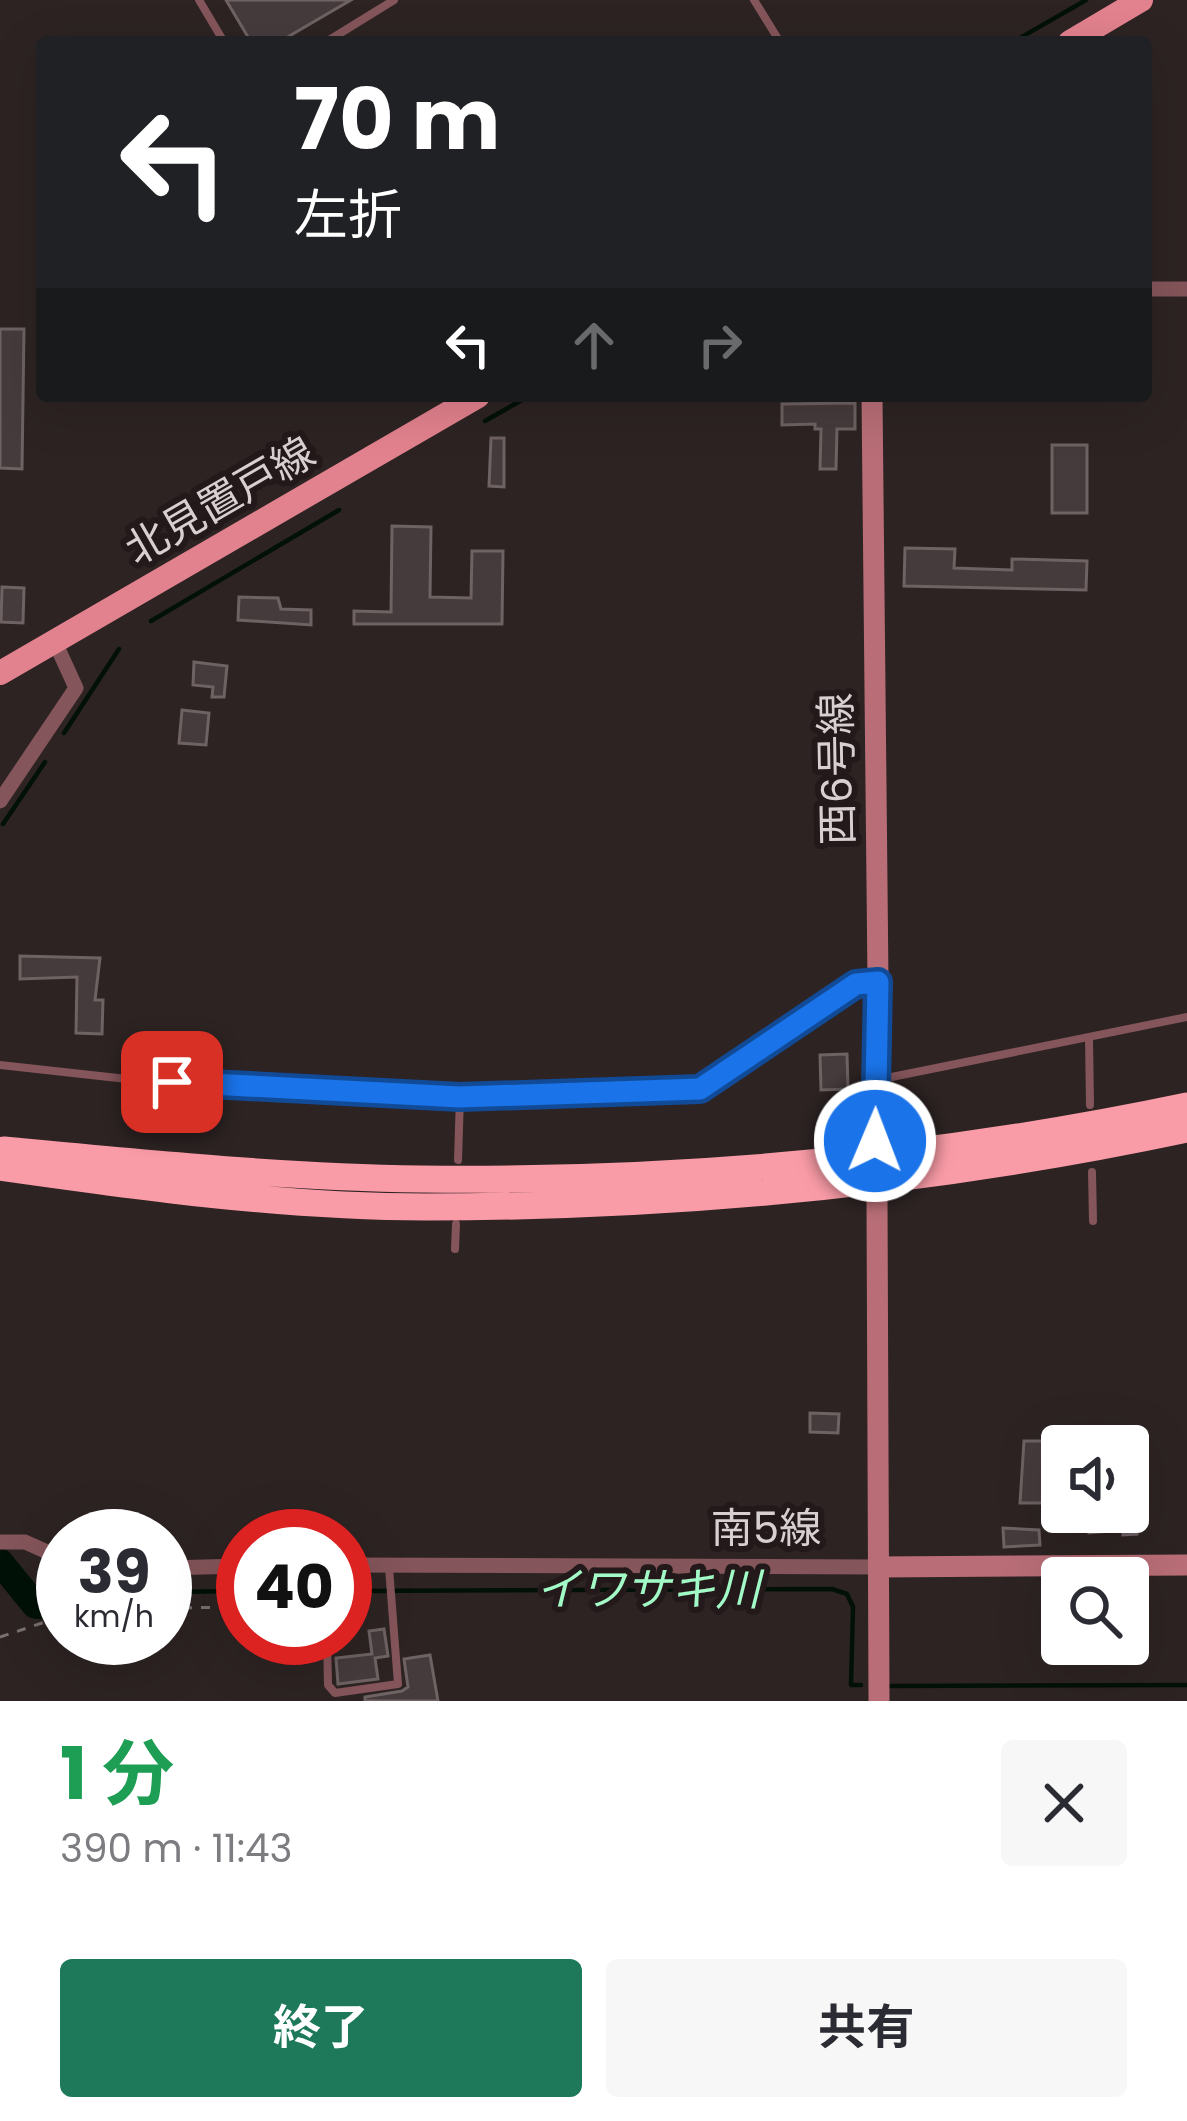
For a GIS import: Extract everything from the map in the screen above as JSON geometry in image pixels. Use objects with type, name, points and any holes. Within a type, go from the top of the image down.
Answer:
[{"type":"highway","points":[[0,1149],[155,1164],[419,1179],[689,1174],[840,1162],[1105,1124],[1187,1106]]},
{"type":"highway","points":[[0,1166],[286,1201],[425,1207],[688,1197],[847,1185],[1187,1129]]},
{"type":"main road","points":[[1080,36],[1142,0]]},
{"type":"main road","name":"北見置戸線","points":[[2,667],[56,642],[468,402]]},
{"type":"street","points":[[1152,289],[1187,289]]},
{"type":"street","name":"西6号線","points":[[872,402],[878,982],[875,1141]]},
{"type":"street","points":[[0,801],[76,688],[56,642]]},
{"type":"street","points":[[877,1198],[879,1701]]},
{"type":"street","points":[[0,1542],[36,1547]]},
{"type":"street","name":"南5線","points":[[372,1566],[1187,1565]]},
{"type":"lane","points":[[199,0],[220,36]]},
{"type":"lane","points":[[336,36],[394,0]]},
{"type":"lane","points":[[754,0],[776,36]]},
{"type":"lane","points":[[0,1065],[127,1079],[460,1097],[700,1089],[856,984],[878,982]]},
{"type":"lane","points":[[876,1080],[1187,1017]]},
{"type":"lane","points":[[1089,1038],[1090,1105]]},
{"type":"lane","points":[[458,1160],[460,1097]]},
{"type":"lane","points":[[1092,1172],[1093,1220]]},
{"type":"lane","points":[[455,1250],[456,1224]]},
{"type":"lane","points":[[328,1665],[328,1684],[334,1693],[398,1684],[389,1566]]},
{"type":"path","points":[[0,1637],[36,1625]]},
{"type":"building","points":[[226,0],[351,0],[289,36],[247,36]]},
{"type":"building","points":[[0,329],[24,329],[22,469],[0,468]]},
{"type":"building","points":[[855,403],[855,429],[837,429],[836,469],[820,469],[821,429],[815,429],[815,424],[782,425],[782,404]]},
{"type":"building","points":[[491,438],[504,438],[504,487],[489,486]]},
{"type":"building","points":[[1052,445],[1087,445],[1087,513],[1052,513]]},
{"type":"building","points":[[392,526],[431,527],[430,597],[471,598],[472,551],[503,551],[502,624],[354,624],[354,611],[391,612]]},
{"type":"building","points":[[905,548],[955,549],[954,568],[1012,570],[1012,559],[1087,561],[1086,590],[904,586]]},
{"type":"building","points":[[2,587],[24,588],[23,623],[1,622]]},
{"type":"building","points":[[239,597],[278,598],[281,609],[311,610],[311,625],[238,620]]},
{"type":"building","points":[[194,662],[227,666],[224,697],[212,697],[213,687],[193,685]]},
{"type":"building","points":[[182,710],[209,713],[206,745],[179,743]]},
{"type":"building","points":[[20,956],[100,958],[95,1000],[103,1000],[102,1034],[76,1033],[77,977],[20,979]]},
{"type":"building","points":[[847,1054],[848,1089],[821,1090],[820,1055]]},
{"type":"building","points":[[810,1413],[839,1414],[838,1433],[810,1432]]},
{"type":"building","points":[[1024,1441],[1041,1441],[1041,1503],[1020,1503]]},
{"type":"building","points":[[1003,1528],[1039,1530],[1040,1545],[1004,1547]]},
{"type":"building","points":[[384,1629],[388,1656],[375,1658],[378,1679],[338,1684],[337,1665],[372,1665],[372,1631]]},
{"type":"building","points":[[430,1655],[438,1701],[365,1701],[365,1697],[408,1687],[404,1659]]},
{"type":"waterway","points":[[1023,36],[1086,0]]},
{"type":"waterway","points":[[485,421],[518,402]]},
{"type":"waterway","points":[[151,621],[339,510]]},
{"type":"waterway","points":[[64,733],[119,649]]},
{"type":"waterway","points":[[3,824],[45,762]]},
{"type":"waterway","name":"イワサキ川","points":[[0,1562],[36,1605]]},
{"type":"waterway","name":"イワサキ川","points":[[372,1591],[832,1589],[847,1594],[853,1607],[851,1685],[861,1685]]},
{"type":"waterway","name":"イワサキ川","points":[[192,1592],[216,1591]]},
{"type":"waterway","name":"イワサキ川","points":[[891,1686],[1187,1685]]},
{"type":"route","points":[[172,1082],[460,1097],[700,1089],[856,984],[878,982],[875,1141]]}]
